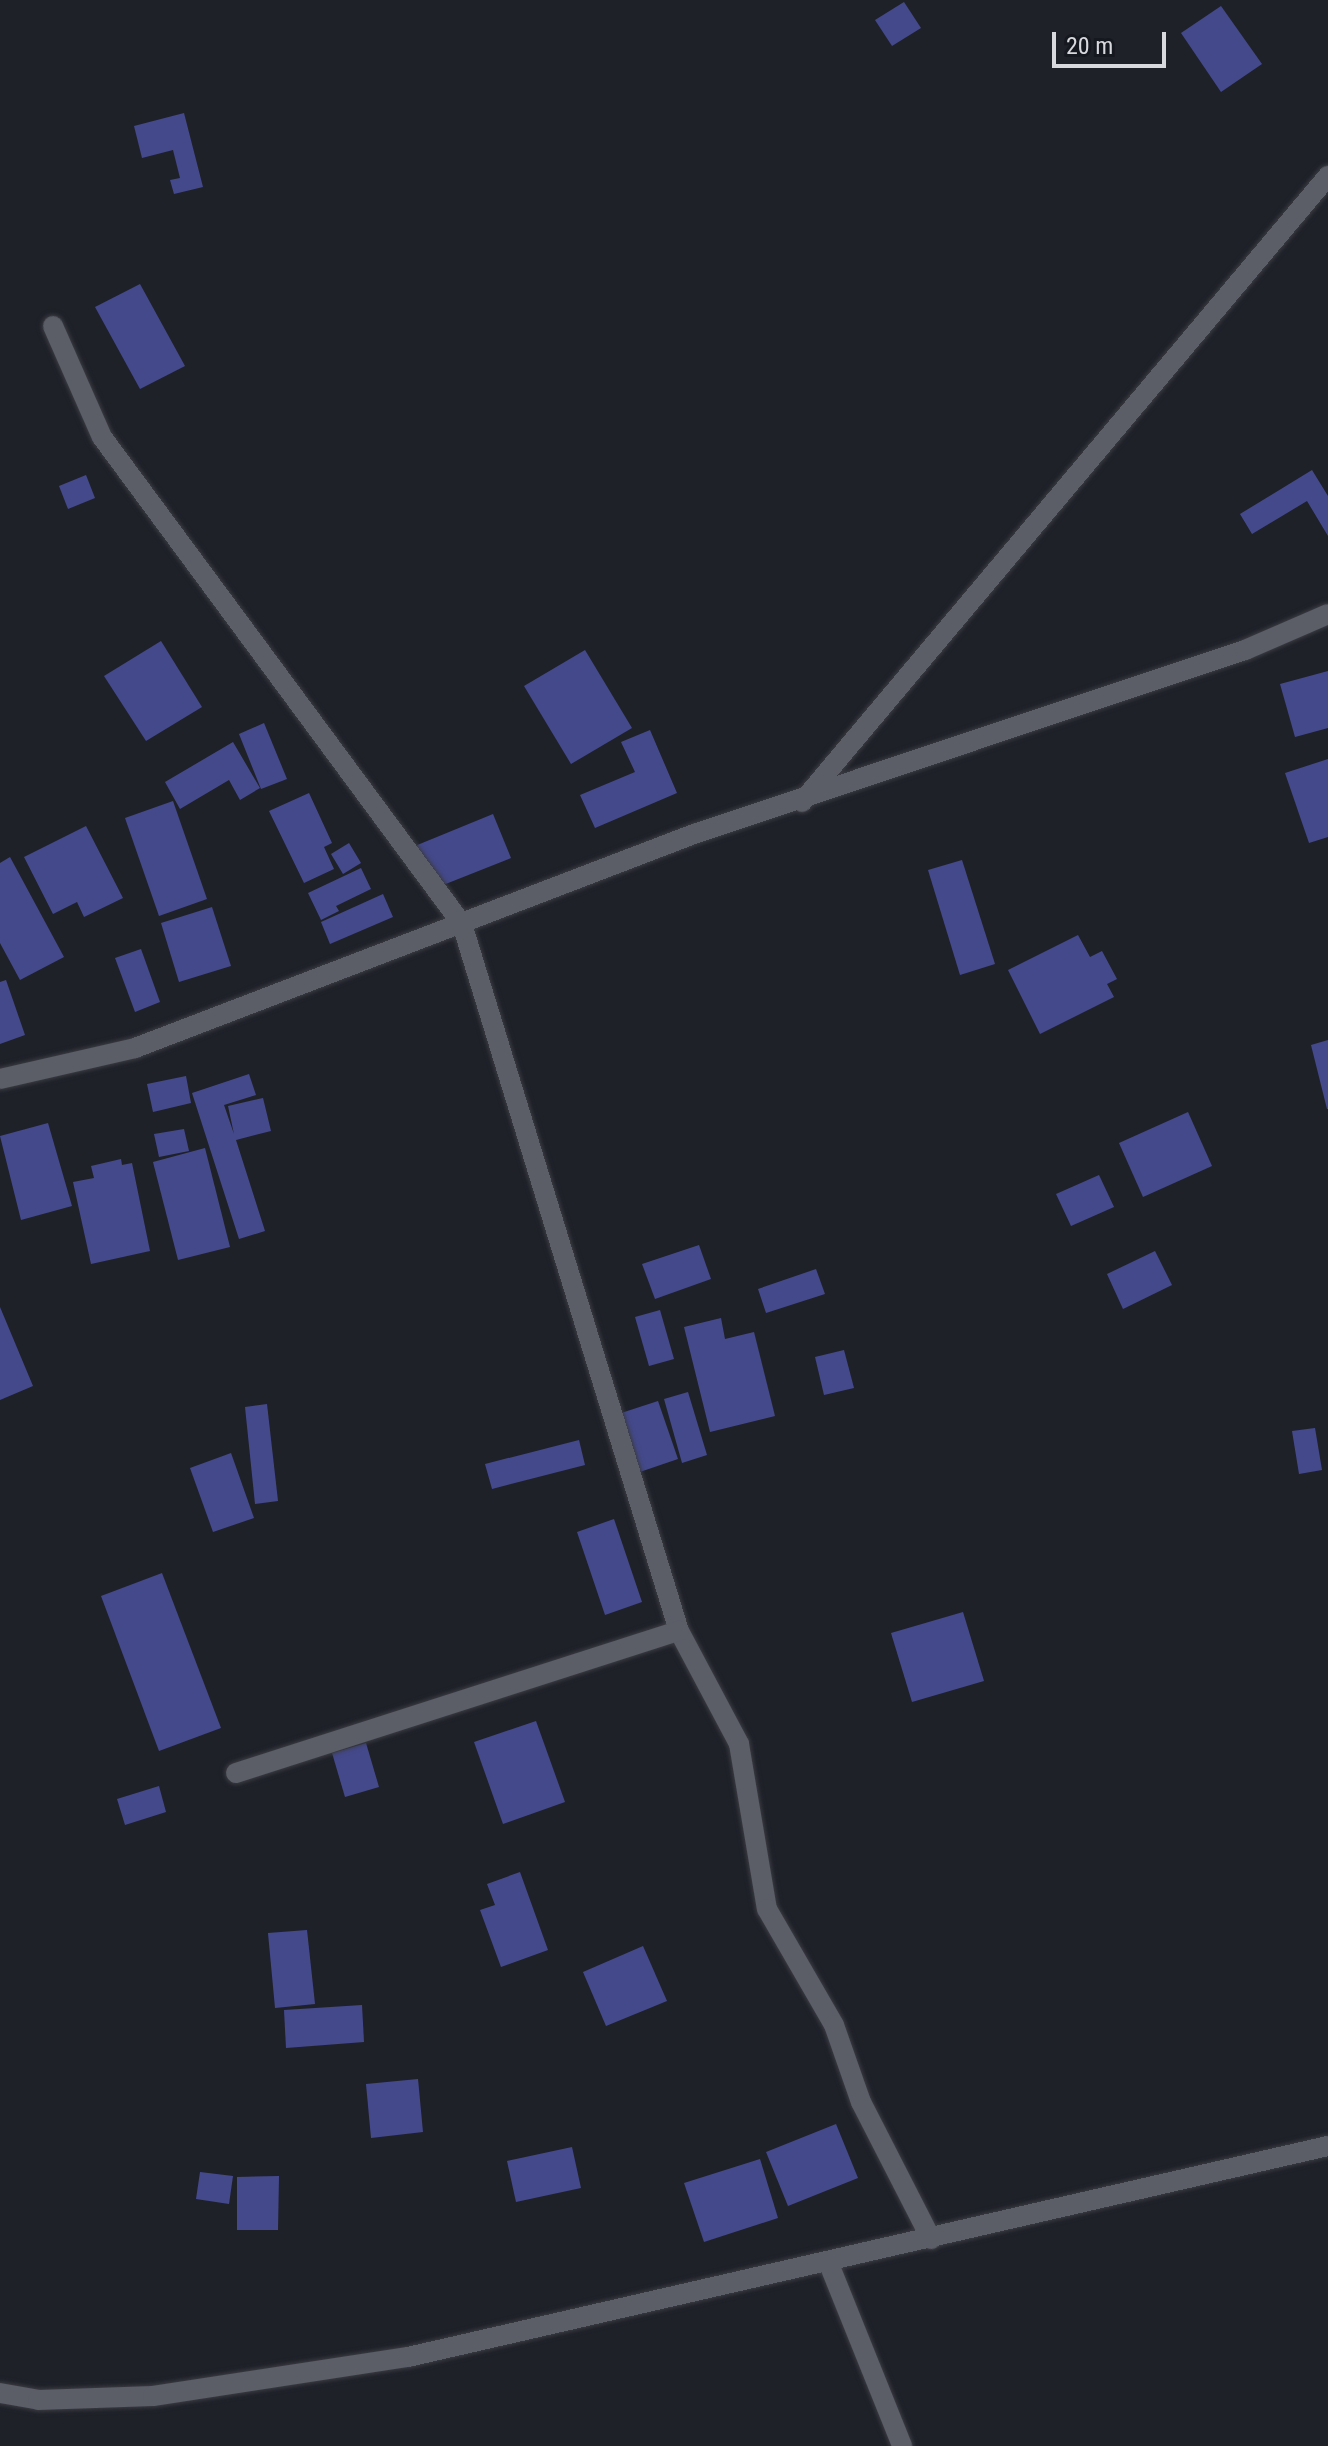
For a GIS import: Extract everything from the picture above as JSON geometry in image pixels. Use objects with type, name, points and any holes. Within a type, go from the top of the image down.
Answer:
[{"type":"street","points":[[802,802],[1328,176]]},
{"type":"street","points":[[53,326],[102,437],[462,924],[679,1631],[739,1744],[767,1909],[834,2025],[861,2102],[931,2239]]},
{"type":"street","points":[[0,1079],[135,1048],[694,834],[802,802],[1245,650],[1328,614]]},
{"type":"street","points":[[236,1773],[679,1631]]},
{"type":"street","points":[[0,2393],[38,2400],[153,2396],[408,2357],[829,2264],[1328,2146]]},
{"type":"street","points":[[829,2264],[902,2446]]},
{"type":"building","points":[[904,2],[921,28],[892,46],[875,20]]},
{"type":"building","points":[[1221,6],[1262,64],[1221,92],[1181,33]]},
{"type":"building","points":[[184,113],[203,187],[174,194],[170,180],[180,178],[173,150],[142,158],[134,126]]},
{"type":"building","points":[[140,284],[185,366],[140,389],[95,307]]},
{"type":"building","points":[[1312,470],[1328,496],[1328,536],[1307,501],[1252,534],[1240,514]]},
{"type":"building","points":[[86,475],[95,498],[68,509],[59,486]]},
{"type":"building","points":[[161,641],[202,707],[146,741],[104,676]]},
{"type":"building","points":[[585,650],[632,728],[571,764],[524,686]]},
{"type":"building","points":[[1328,671],[1328,728],[1295,737],[1280,684]]},
{"type":"building","points":[[264,723],[287,779],[261,789],[239,734]]},
{"type":"building","points":[[650,730],[677,793],[595,828],[580,795],[635,772],[621,742]]},
{"type":"building","points":[[233,742],[260,788],[240,800],[229,780],[180,809],[165,782]]},
{"type":"building","points":[[1328,759],[1328,837],[1309,843],[1285,773]]},
{"type":"building","points":[[309,793],[332,843],[324,847],[334,869],[304,883],[269,811]]},
{"type":"building","points":[[173,801],[207,899],[159,916],[125,818]]},
{"type":"building","points":[[493,814],[511,858],[428,891],[410,848]]},
{"type":"building","points":[[86,826],[123,898],[84,917],[77,902],[53,914],[24,857]]},
{"type":"building","points":[[349,843],[361,863],[343,874],[331,854]]},
{"type":"building","points":[[10,857],[64,957],[20,980],[0,943],[0,863]]},
{"type":"building","points":[[962,860],[995,964],[960,975],[928,870]]},
{"type":"building","points":[[361,868],[371,889],[336,906],[339,911],[321,920],[308,893]]},
{"type":"building","points":[[383,894],[393,917],[330,944],[321,922]]},
{"type":"building","points":[[212,907],[231,966],[179,982],[161,923]]},
{"type":"building","points":[[1078,935],[1090,957],[1102,951],[1117,979],[1107,984],[1114,997],[1040,1034],[1008,970]]},
{"type":"building","points":[[141,949],[160,1002],[135,1012],[115,958]]},
{"type":"building","points":[[6,980],[25,1035],[0,1044],[0,982]]},
{"type":"building","points":[[1328,1040],[1328,1109],[1327,1109],[1311,1045]]},
{"type":"building","points":[[249,1074],[256,1095],[224,1105],[234,1134],[228,1106],[263,1098],[271,1131],[236,1140],[265,1231],[239,1239],[192,1093]]},
{"type":"building","points":[[186,1076],[191,1103],[153,1112],[147,1084]]},
{"type":"building","points":[[1188,1112],[1212,1166],[1143,1197],[1119,1143]]},
{"type":"building","points":[[48,1123],[72,1206],[21,1220],[0,1136]]},
{"type":"building","points":[[184,1129],[189,1151],[159,1157],[154,1134]]},
{"type":"building","points":[[205,1148],[230,1247],[178,1260],[153,1162]]},
{"type":"building","points":[[121,1159],[122,1165],[132,1163],[150,1251],[91,1264],[73,1182],[94,1178],[91,1166]]},
{"type":"building","points":[[1099,1175],[1114,1207],[1071,1226],[1056,1194]]},
{"type":"building","points":[[699,1245],[711,1279],[655,1299],[642,1264]]},
{"type":"building","points":[[1155,1251],[1172,1285],[1123,1309],[1107,1274]]},
{"type":"building","points":[[816,1269],[825,1294],[766,1313],[758,1289]]},
{"type":"building","points":[[0,1307],[33,1386],[0,1400]]},
{"type":"building","points":[[660,1310],[674,1359],[649,1366],[635,1317]]},
{"type":"building","points":[[721,1318],[725,1339],[754,1332],[775,1416],[710,1432],[684,1327]]},
{"type":"building","points":[[844,1350],[854,1388],[824,1395],[815,1357]]},
{"type":"building","points":[[688,1392],[707,1455],[682,1463],[664,1399]]},
{"type":"building","points":[[658,1401],[678,1459],[634,1474],[615,1415]]},
{"type":"building","points":[[267,1404],[278,1501],[255,1504],[245,1407]]},
{"type":"building","points":[[1315,1428],[1322,1470],[1299,1474],[1292,1431]]},
{"type":"building","points":[[579,1440],[585,1465],[492,1489],[485,1464]]},
{"type":"building","points":[[231,1453],[254,1518],[213,1532],[190,1468]]},
{"type":"building","points":[[614,1519],[642,1602],[605,1615],[577,1532]]},
{"type":"building","points":[[162,1573],[221,1728],[159,1751],[101,1596]]},
{"type":"building","points":[[963,1612],[984,1681],[912,1702],[891,1633]]},
{"type":"building","points":[[536,1721],[565,1802],[503,1824],[474,1742]]},
{"type":"building","points":[[366,1743],[379,1787],[345,1797],[332,1753]]},
{"type":"building","points":[[159,1786],[166,1812],[125,1825],[117,1799]]},
{"type":"building","points":[[520,1872],[548,1950],[501,1967],[480,1910],[495,1905],[487,1884]]},
{"type":"building","points":[[307,1930],[315,2004],[275,2008],[268,1933]]},
{"type":"building","points":[[643,1946],[667,2001],[606,2026],[583,1972]]},
{"type":"building","points":[[362,2005],[364,2042],[286,2048],[284,2010]]},
{"type":"building","points":[[418,2079],[423,2132],[371,2138],[366,2084]]},
{"type":"building","points":[[836,2124],[858,2178],[788,2206],[766,2152]]},
{"type":"building","points":[[572,2147],[581,2188],[516,2202],[507,2161]]},
{"type":"building","points":[[760,2159],[778,2218],[704,2242],[684,2183]]},
{"type":"building","points":[[200,2172],[233,2176],[229,2204],[196,2199]]},
{"type":"building","points":[[279,2176],[278,2230],[237,2230],[237,2177]]}]
